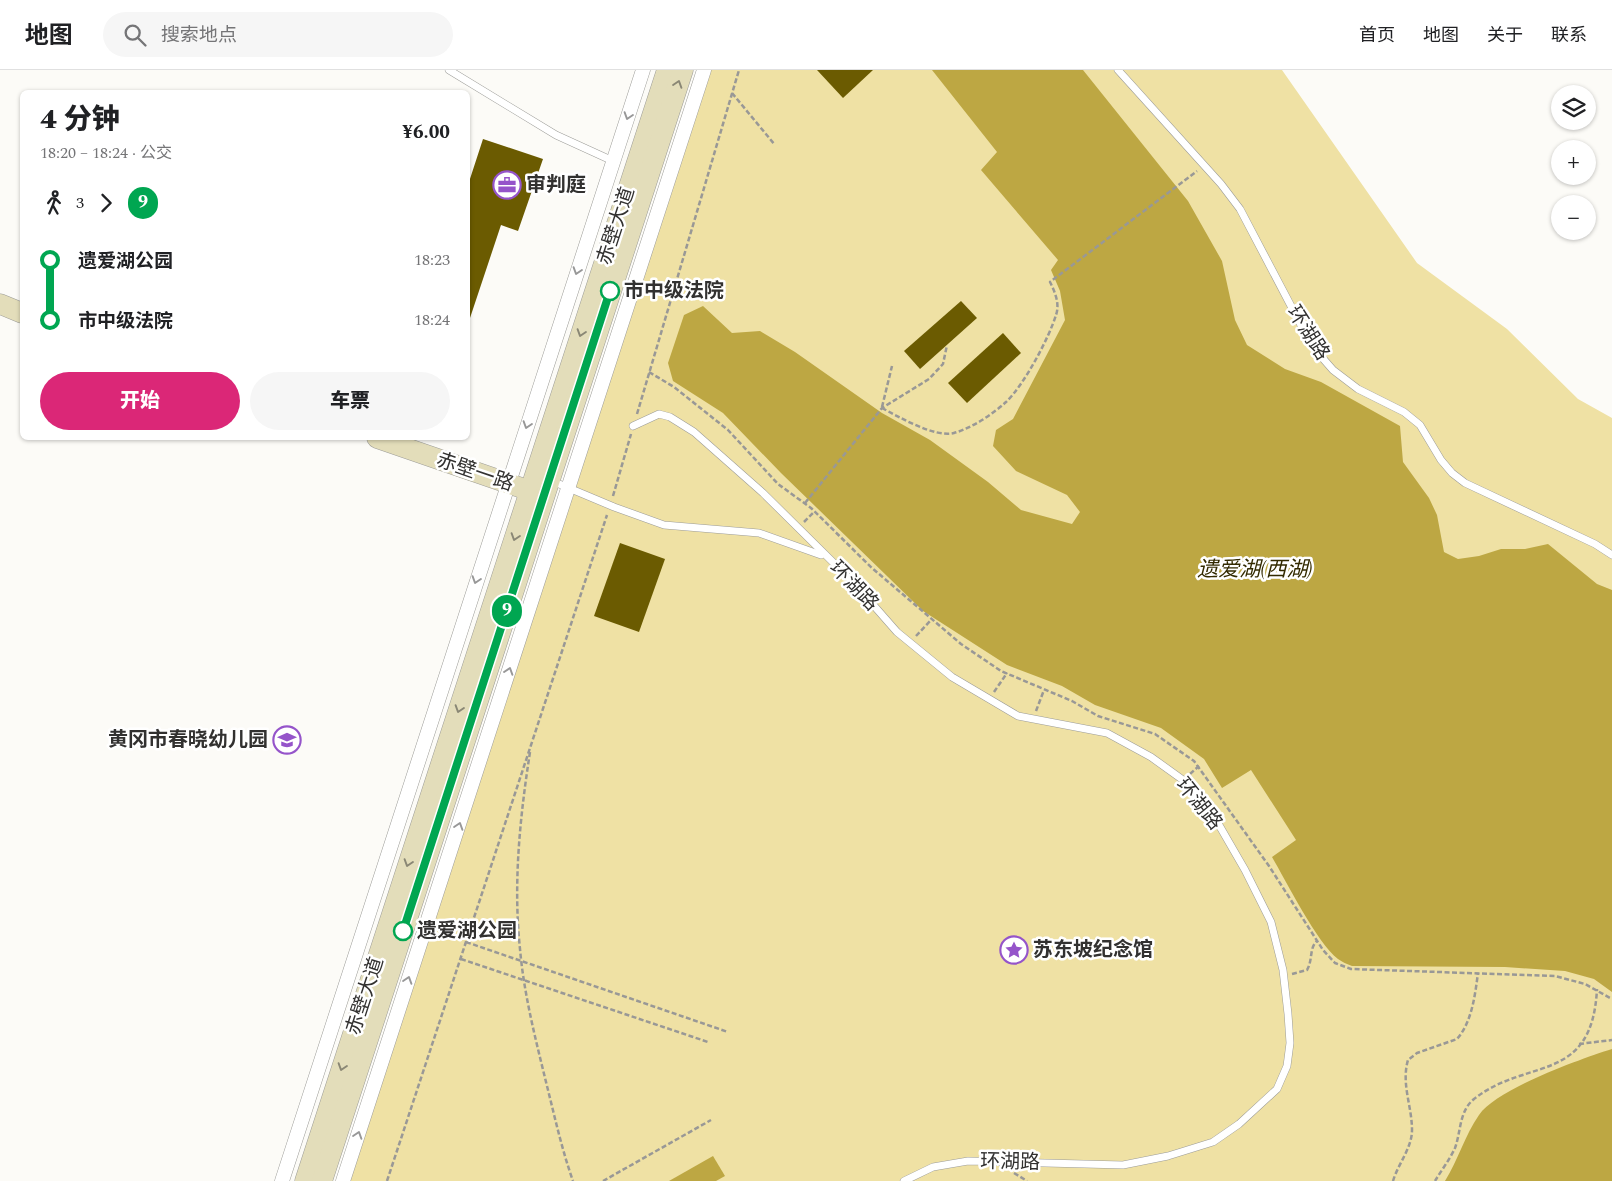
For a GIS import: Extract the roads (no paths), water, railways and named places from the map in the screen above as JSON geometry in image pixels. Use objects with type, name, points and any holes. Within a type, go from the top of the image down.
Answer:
[{"type":"main road","name":"赤壁大道","points":[[322,1181],[541,489],[670,71]]},
{"type":"main road","points":[[0,304],[20,312]]},
{"type":"main road","name":"赤壁一路","points":[[383,440],[508,483],[541,489]]},
{"type":"main road","name":"赤壁大道","points":[[304,1181],[541,489]]},
{"type":"street","points":[[282,1181],[643,70]]},
{"type":"street","points":[[343,1181],[704,70]]},
{"type":"lane","points":[[448,70],[556,135],[613,161]]},
{"type":"lane","name":"环湖路","points":[[1118,70],[1240,209],[1312,346],[1332,370],[1358,389],[1404,412],[1420,425],[1441,460],[1465,483],[1595,544],[1612,555]]},
{"type":"lane","name":"环湖路","points":[[633,426],[659,414],[670,417],[694,432],[763,493],[854,583],[897,632],[952,677],[1018,716],[1107,733],[1151,757],[1184,780],[1219,825],[1245,870],[1271,922],[1283,977],[1290,1043],[1287,1066],[1276,1089],[1265,1101],[1213,1142],[1168,1156],[1123,1165],[1098,1166],[1009,1160],[951,1162],[933,1167],[904,1181]]},
{"type":"lane","points":[[541,489],[568,488],[664,525],[759,533],[825,556]]},
{"type":"water","name":"遗爱湖(西湖)","points":[[932,70],[1083,70],[1188,201],[1222,261],[1235,320],[1247,345],[1285,369],[1321,382],[1400,426],[1403,462],[1429,498],[1437,515],[1444,552],[1458,559],[1479,556],[1501,549],[1525,549],[1548,544],[1597,584],[1612,590],[1612,992],[1594,979],[1565,971],[1505,967],[1352,966],[1340,960],[1321,940],[1293,896],[1272,857],[1296,840],[1251,770],[1222,788],[1204,759],[1161,728],[1095,705],[1062,686],[1007,665],[923,611],[781,473],[723,413],[673,381],[668,363],[684,315],[703,306],[732,333],[760,331],[795,352],[882,413],[930,440],[988,482],[1021,510],[1072,524],[1080,512],[1067,495],[1016,471],[993,446],[996,430],[1013,419],[1065,320],[1060,291],[1051,270],[1058,260],[981,170],[997,152]]},
{"type":"water","points":[[1612,1049],[1612,1181],[1445,1181],[1474,1123],[1489,1105],[1503,1095],[1540,1076]]},
{"type":"water","points":[[713,1156],[725,1176],[716,1181],[669,1181]]},
{"type":"place","name":"审判庭","points":[[507,185]]},
{"type":"place","name":"市中级法院","points":[[610,291]]},
{"type":"place","name":"黄冈市春晓幼儿园","points":[[287,740]]},
{"type":"place","name":"遗爱湖公园","points":[[403,931]]},
{"type":"place","name":"苏东坡纪念馆","points":[[1014,950]]}]
